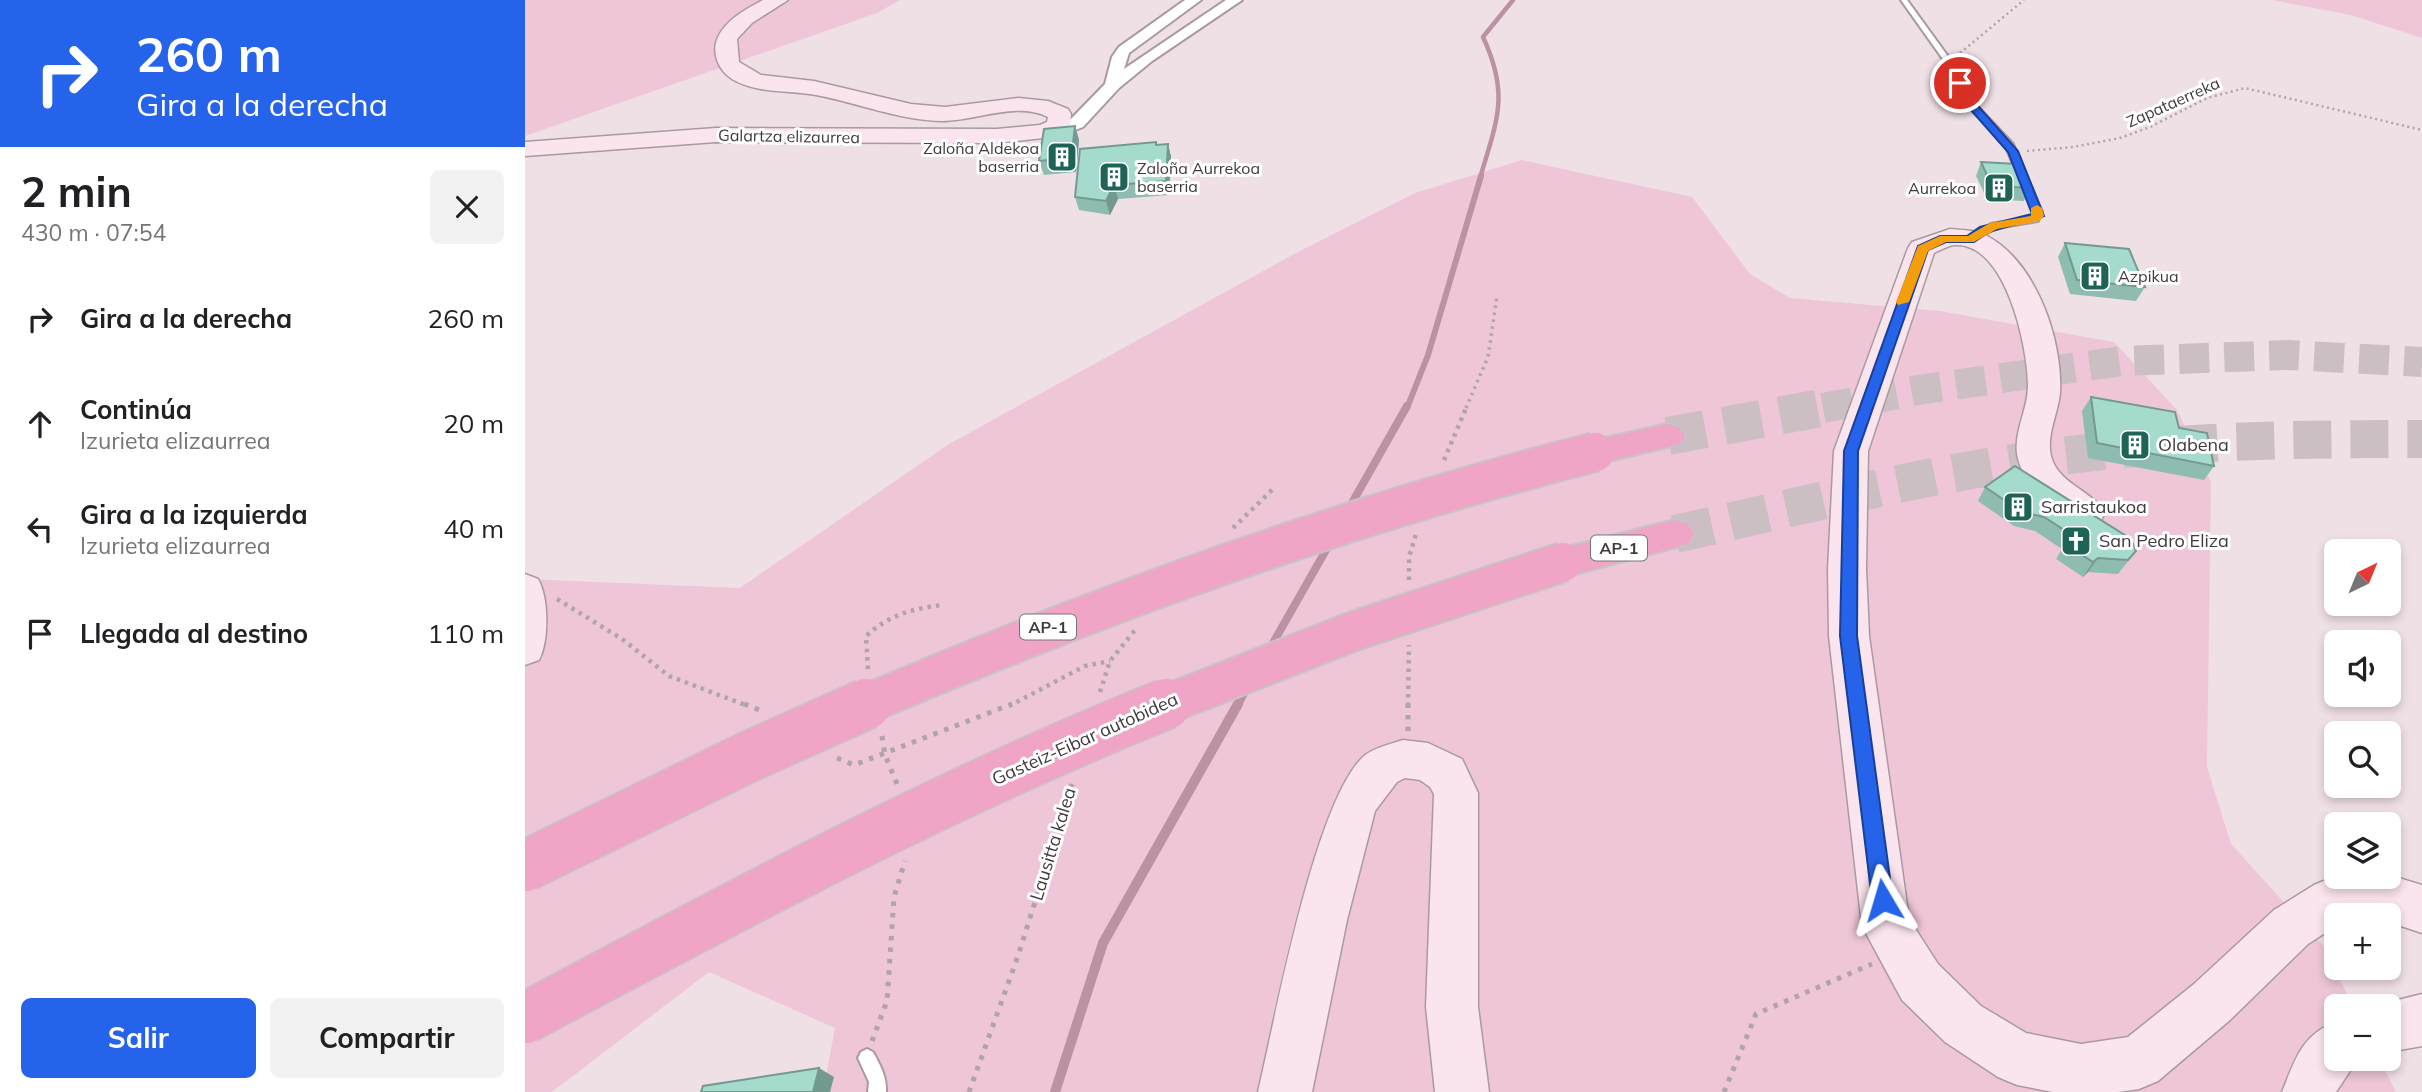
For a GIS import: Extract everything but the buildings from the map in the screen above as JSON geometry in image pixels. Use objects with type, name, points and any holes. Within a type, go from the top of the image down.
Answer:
[{"type":"highway","name":"AP-1","points":[[525,866],[762,748],[1052,625],[1290,539],[1447,490],[1668,436]]},
{"type":"highway","name":"Gasteiz-Eibar autobidea","points":[[525,1018],[761,891],[1088,736],[1331,638],[1447,597],[1563,562],[1675,534]]},
{"type":"street","points":[[778,0],[741,23],[726,43],[729,64],[742,76],[817,89],[924,113],[1047,107],[1060,114],[1058,125],[1053,129]]},
{"type":"street","name":"Galartza elizaurrea","points":[[1113,85],[1123,50],[1194,0]]},
{"type":"street","name":"Galartza elizaurrea","points":[[525,149],[716,135],[997,136],[1038,134],[1067,128],[1077,123],[1113,85],[1173,38],[1235,0]]},
{"type":"street","points":[[2087,513],[2057,491],[2040,471],[2034,456],[2045,390],[2043,366],[2023,292],[2003,258],[1991,248],[1970,239],[1944,238],[1922,248],[1857,426],[1849,471],[1849,636],[1886,926],[1920,982],[1963,1024],[2017,1058],[2081,1071],[2139,1062],[2212,1002],[2291,927],[2331,902],[2372,897],[2398,899],[2422,909]]},
{"type":"street","points":[[525,589],[525,649]]},
{"type":"street","points":[[1285,1092],[1323,920],[1354,807],[1381,768],[1403,759],[1428,762],[1446,773],[1456,793],[1452,1007],[1462,1092]]},
{"type":"street","points":[[2401,1024],[2422,1020]]},
{"type":"street","points":[[2309,1092],[2324,1060]]},
{"type":"lane","points":[[1904,0],[1948,62],[1974,107],[2013,151],[2038,216],[1985,229],[1970,239]]},
{"type":"lane","points":[[867,1058],[877,1081],[877,1092]]},
{"type":"path","points":[[1948,62],[2024,0]]},
{"type":"path","name":"Zapataerreka","points":[[2013,151],[2048,150],[2116,139],[2149,128],[2223,91],[2245,88],[2422,130]]},
{"type":"path","points":[[1224,536],[1273,489]]},
{"type":"path","points":[[1097,698],[1110,661],[1142,622]]},
{"type":"path","points":[[885,755],[898,788]]},
{"type":"path","name":"Lausitta kalea","points":[[969,1092],[1018,956],[1074,777]]},
{"type":"path","points":[[867,1058],[887,1001],[894,897],[905,860],[905,848]]},
{"type":"path","points":[[1724,1092],[1756,1014],[1902,951]]},
{"type":"shaded area","points":[[525,0],[900,0],[877,13],[525,136]]},
{"type":"shaded area","points":[[2272,0],[2422,0],[2422,38],[2351,15]]},
{"type":"shaded area","points":[[1522,160],[1692,197],[1750,274],[1790,298],[1940,311],[2114,342],[2177,410],[2211,482],[2207,767],[2231,844],[2322,944],[2324,980],[2340,980],[2347,994],[2324,994],[2324,1071],[2385,1071],[2396,1092],[823,1092],[835,1028],[709,972],[552,1092],[525,1092],[525,579],[740,588],[949,444],[1296,253],[1415,193]]},
{"type":"waterway","points":[[1480,178],[1498,108],[1496,75],[1483,37],[1513,0]]},
{"type":"waterway","points":[[1407,408],[1428,355],[1481,176]]},
{"type":"waterway","points":[[1348,510],[1407,406]]},
{"type":"waterway","points":[[1269,650],[1330,543]]},
{"type":"waterway","points":[[1237,706],[1248,686]]},
{"type":"waterway","points":[[1055,1092],[1103,943],[1238,704]]},
{"type":"tunnel","points":[[1823,408],[1924,389],[2122,361],[2288,355],[2422,362]]},
{"type":"tunnel","points":[[1668,436],[1832,406]]},
{"type":"tunnel","points":[[1675,534],[1880,488],[1984,468],[2087,453],[2213,443],[2422,439]]},
{"type":"slow traffic","points":[[1902,302],[1922,248],[1944,238],[1970,239],[1994,226],[2035,219],[2038,216],[2037,208]]},
{"type":"place","name":"Zaloña Aldekoa baserria","points":[[1062,157]]},
{"type":"place","name":"Zaloña Aurrekoa baserria","points":[[1114,177]]},
{"type":"place","name":"Aurrekoa","points":[[1999,188]]},
{"type":"place","name":"Azpikua","points":[[2095,276]]},
{"type":"place","name":"Olabena","points":[[2135,445]]},
{"type":"place","name":"Sarristaukoa","points":[[2018,507]]},
{"type":"place","name":"San Pedro Eliza","points":[[2076,541]]},
{"type":"route","points":[[1883,900],[1849,636],[1847,569],[1851,451],[1857,426],[1880,370],[1922,248],[1944,238],[1970,239],[1985,229],[2035,219],[2038,216],[2009,144],[1974,107],[1960,83]]}]
